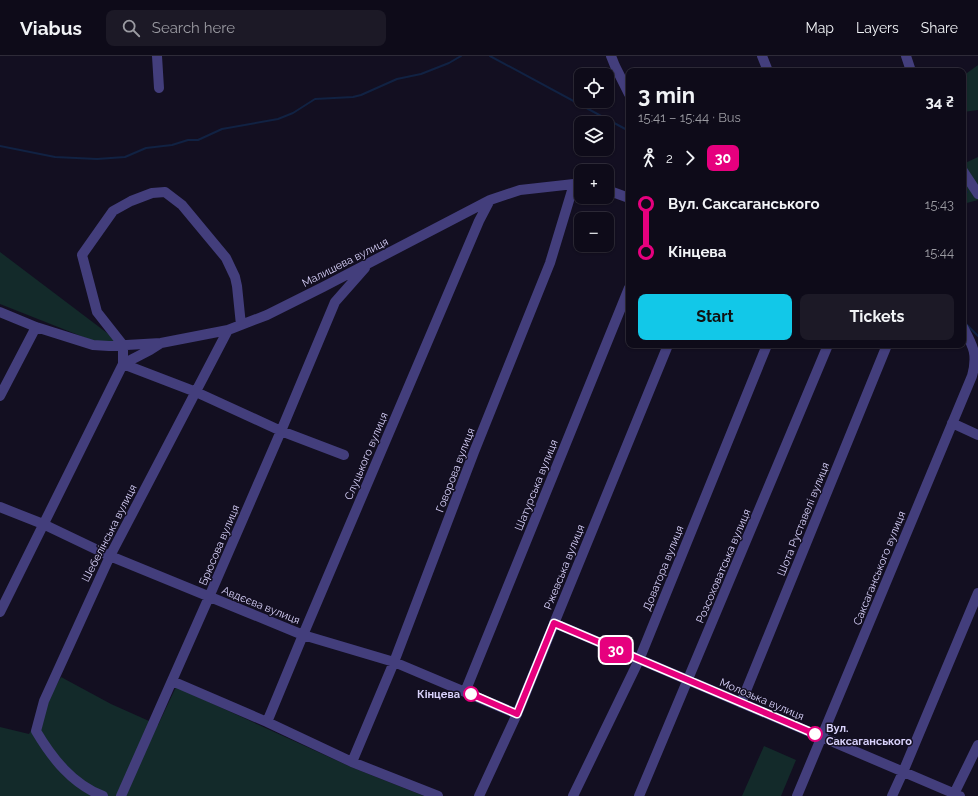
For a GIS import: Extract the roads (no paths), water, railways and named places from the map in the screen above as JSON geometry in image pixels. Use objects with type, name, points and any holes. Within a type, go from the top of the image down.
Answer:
[{"type":"street","points":[[157,56],[159,88]]},
{"type":"street","points":[[611,56],[626,88]]},
{"type":"street","points":[[762,56],[767,68]]},
{"type":"street","points":[[906,56],[910,68]]},
{"type":"street","points":[[966,175],[978,194]]},
{"type":"street","name":"Малишева вулиця","points":[[0,312],[36,327],[93,345],[162,343],[228,330],[323,288],[490,200],[520,190],[574,184]]},
{"type":"street","points":[[0,612],[123,364],[123,345],[97,312],[82,255],[113,211],[131,201],[152,194],[166,192],[182,205],[226,258],[235,277],[241,325]]},
{"type":"street","name":"Говорова вулиця","points":[[352,762],[394,662],[474,452],[550,263],[574,193]]},
{"type":"street","points":[[614,193],[626,197]]},
{"type":"street","name":"Слуцького вулиця","points":[[267,722],[479,221],[490,200]]},
{"type":"street","points":[[463,213],[479,221]]},
{"type":"street","name":"Брюсова вулиця","points":[[121,796],[281,431],[335,302],[371,262]]},
{"type":"street","points":[[323,288],[335,302]]},
{"type":"street","name":"Шатурська вулиця","points":[[465,692],[626,295]]},
{"type":"street","points":[[0,396],[36,327]]},
{"type":"street","name":"Шебелінська вулиця","points":[[103,796],[90,791],[71,777],[48,751],[36,731],[44,701],[110,556],[228,330]]},
{"type":"street","points":[[966,332],[975,348]]},
{"type":"street","points":[[966,342],[975,348]]},
{"type":"street","points":[[123,364],[162,343]]},
{"type":"street","name":"Ржевська вулиця","points":[[479,796],[517,714],[667,348]]},
{"type":"street","name":"Доватора вулиця","points":[[573,796],[639,660],[766,348]]},
{"type":"street","name":"Розсоховатська вулиця","points":[[639,796],[827,348]]},
{"type":"street","name":"Шота Руставелі вулиця","points":[[741,703],[886,348]]},
{"type":"street","name":"Саксаганського вулиця","points":[[797,796],[976,366],[975,348]]},
{"type":"street","points":[[123,364],[196,392],[281,431],[344,455]]},
{"type":"street","points":[[952,423],[978,434]]},
{"type":"street","name":"Авдєєва вулиця","points":[[0,507],[43,524],[110,556],[303,635],[394,662],[517,714]]},
{"type":"street","points":[[892,796],[978,593]]},
{"type":"street","name":"Молозька вулиця","points":[[554,623],[955,795]]},
{"type":"street","points":[[172,681],[267,722],[352,762],[438,796]]},
{"type":"street","points":[[955,795],[978,745]]},
{"type":"waterway","points":[[0,146],[55,157],[97,159],[125,157],[146,148],[172,145],[188,140],[198,140],[222,129],[278,119],[293,113],[315,99],[353,97],[361,95],[397,79],[421,74],[449,63],[461,56]]},
{"type":"waterway","points":[[490,56],[626,129]]},
{"type":"waterway","points":[[966,324],[978,336]]},
{"type":"place","name":"Кінцева","points":[[471,694]]},
{"type":"place","name":"Вул. Саксаганського","points":[[815,734]]}]
